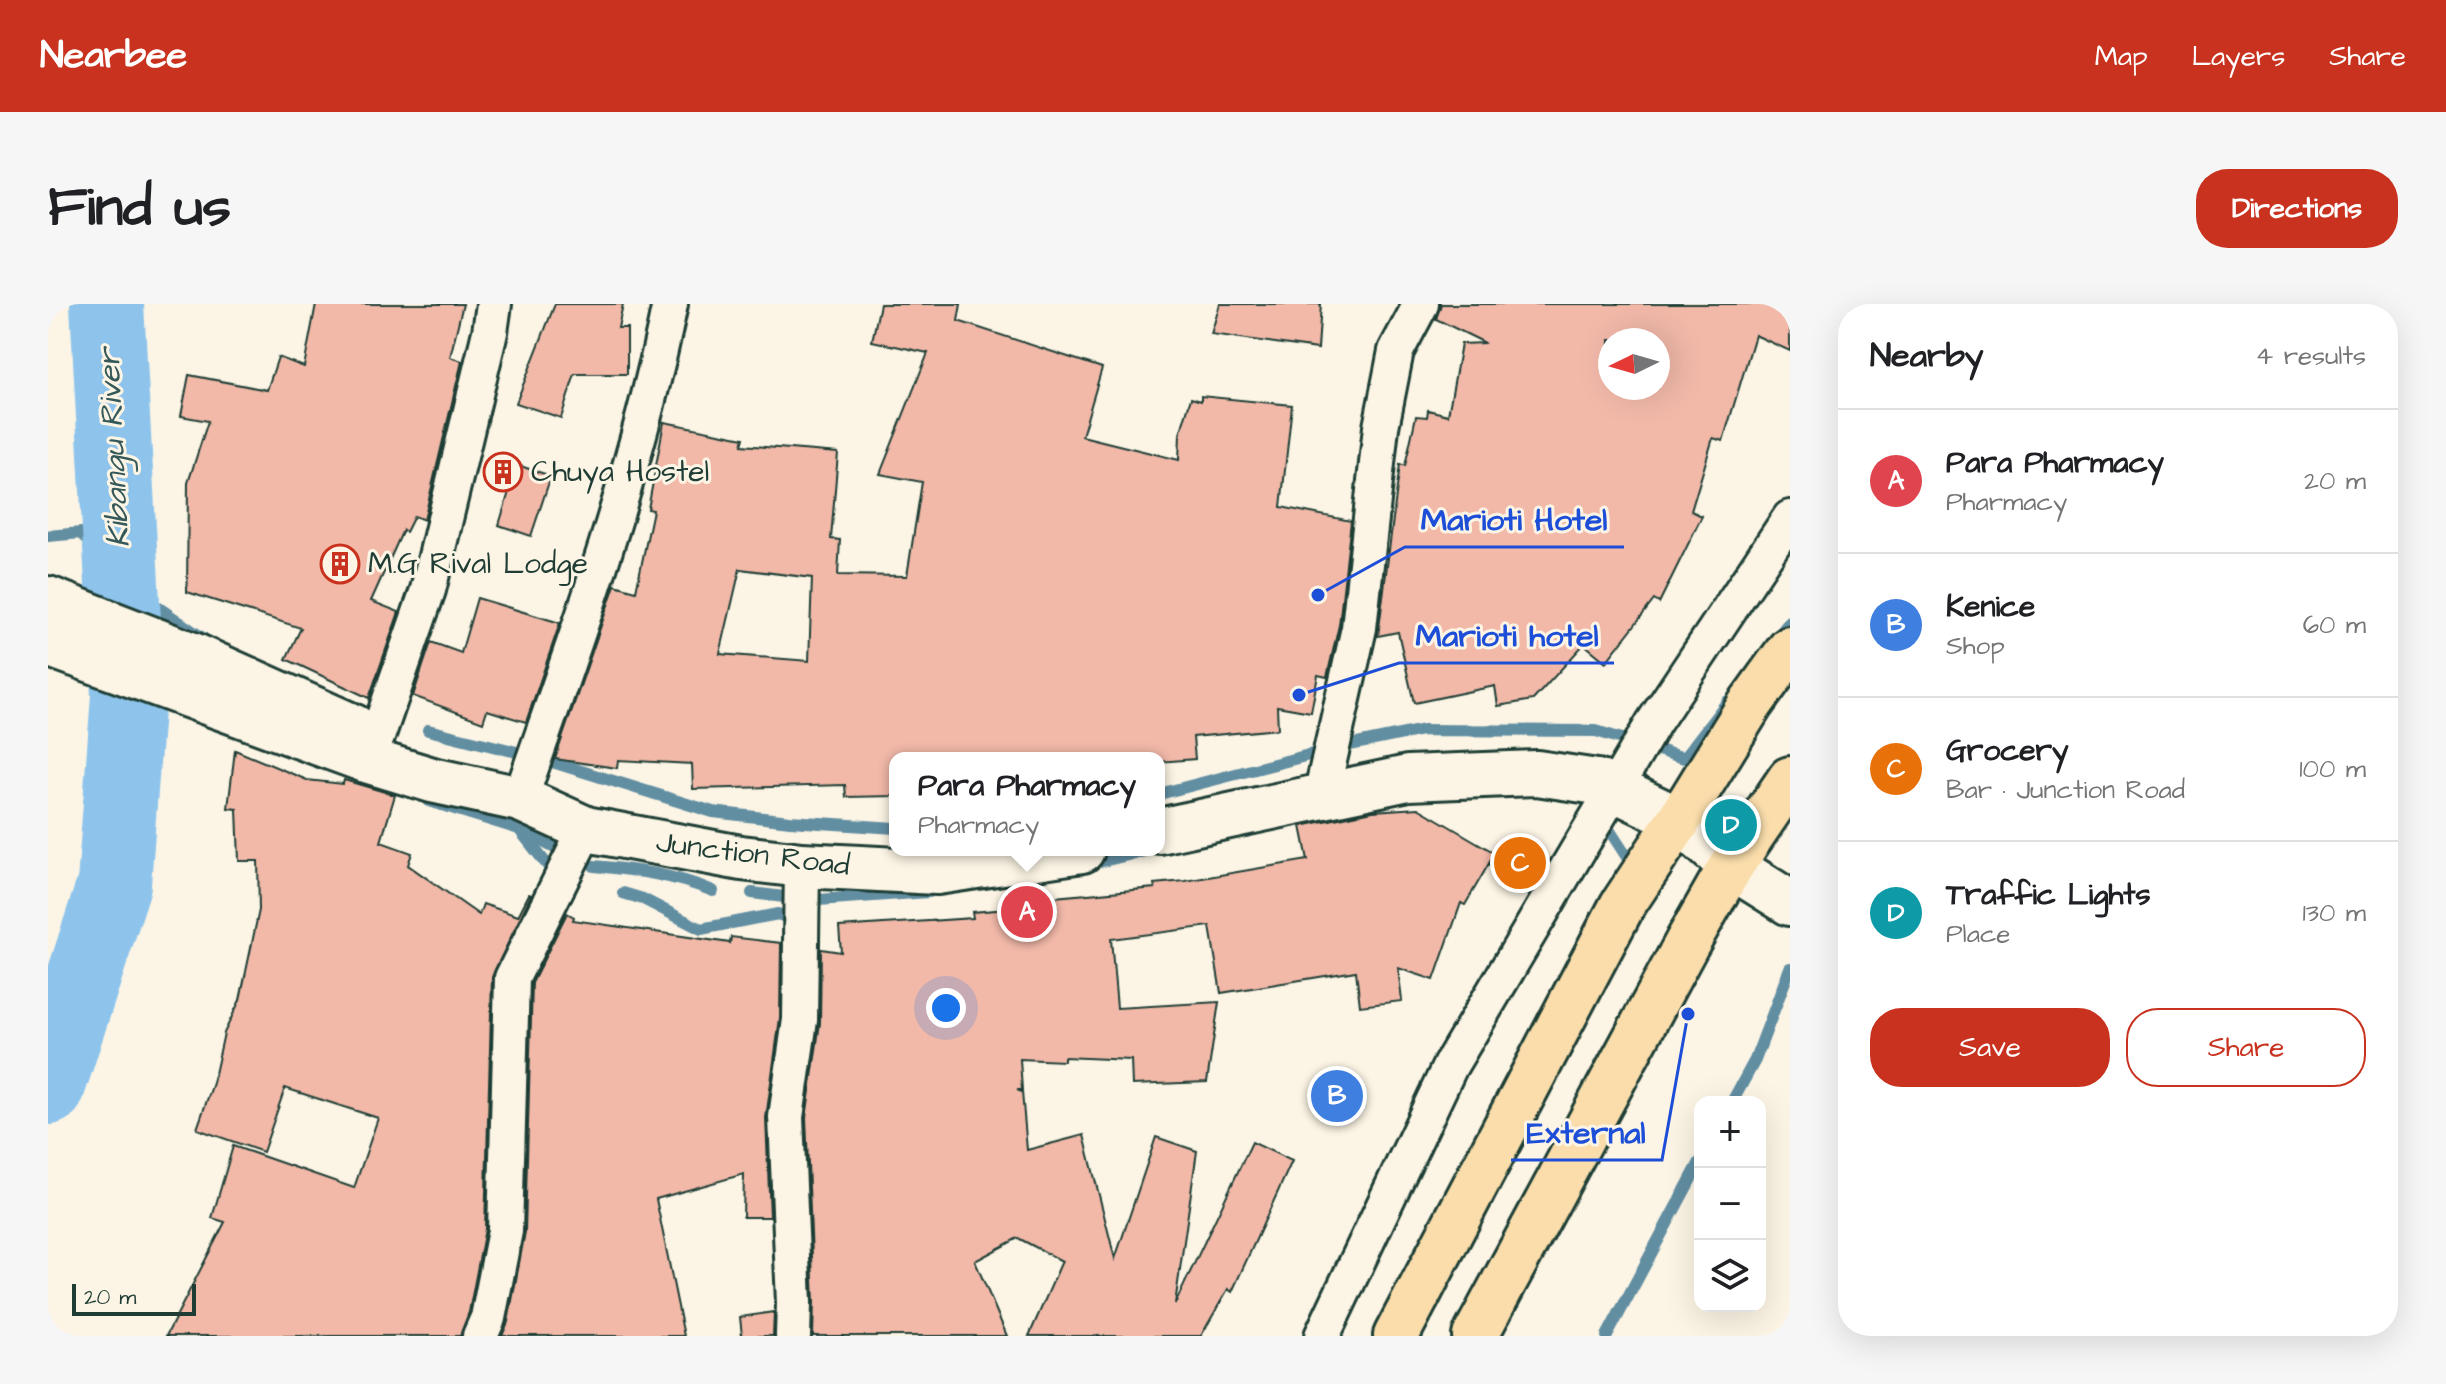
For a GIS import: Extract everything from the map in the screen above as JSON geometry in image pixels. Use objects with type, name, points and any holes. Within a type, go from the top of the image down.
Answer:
[{"type":"main road","points":[[48,599],[190,675]]},
{"type":"main road","points":[[48,644],[190,675]]},
{"type":"main road","points":[[1396,1336],[1622,906],[1751,703],[1790,649]]},
{"type":"main road","name":"Junction Road","points":[[190,675],[377,737],[432,780]]},
{"type":"main road","name":"Junction Road","points":[[190,675],[366,760],[432,780],[520,799],[586,829],[741,858],[802,865],[937,872],[1042,856]]},
{"type":"main road","points":[[1165,830],[1408,778],[1537,773],[1597,782],[1679,820],[1731,866],[1790,903]]},
{"type":"main road","points":[[1475,1336],[1498,1316],[1731,866],[1790,779]]},
{"type":"street","points":[[377,737],[428,590],[487,346],[494,304]]},
{"type":"street","points":[[520,799],[586,611],[658,366],[670,304]]},
{"type":"street","points":[[1321,796],[1359,628],[1381,427],[1396,351],[1421,304]]},
{"type":"street","points":[[1322,1336],[1450,1066],[1654,722],[1790,518]]},
{"type":"street","points":[[480,1336],[488,1318],[505,1231],[512,978],[586,829]]},
{"type":"street","points":[[793,1336],[786,1117],[800,1020],[802,865]]},
{"type":"building","points":[[316,304],[463,304],[450,357],[462,361],[424,520],[414,516],[406,532],[403,530],[371,601],[399,612],[369,698],[286,659],[301,628],[187,592],[188,483],[208,421],[181,416],[189,375],[267,390],[278,357],[304,367]]},
{"type":"building","points":[[555,304],[623,304],[618,328],[627,328],[627,374],[575,374],[561,418],[516,403]]},
{"type":"building","points":[[880,304],[961,304],[958,321],[1102,368],[1082,436],[1179,460],[1180,434],[1191,398],[1201,401],[1201,396],[1292,405],[1281,507],[1351,521],[1339,625],[1327,677],[1318,675],[1311,712],[1277,706],[1278,729],[1193,737],[1195,759],[1165,762],[1165,752],[889,752],[889,796],[846,797],[845,785],[693,789],[692,764],[618,760],[617,768],[555,759],[615,585],[636,591],[653,510],[648,509],[664,422],[744,438],[742,445],[838,453],[831,539],[840,540],[838,575],[907,576],[922,482],[880,474],[928,353],[872,341]],"holes":[[[740,569],[812,578],[809,661],[720,654]]]},
{"type":"building","points":[[1220,304],[1321,304],[1318,349],[1211,334]]},
{"type":"building","points":[[1441,304],[1790,304],[1790,351],[1755,335],[1723,441],[1713,438],[1691,511],[1702,516],[1659,603],[1654,600],[1606,662],[1584,644],[1533,700],[1498,706],[1495,686],[1414,703],[1398,632],[1378,636],[1400,464],[1405,466],[1416,416],[1427,417],[1428,410],[1448,415],[1461,344],[1485,343],[1436,319]]},
{"type":"building","points":[[517,465],[551,476],[531,536],[499,525]]},
{"type":"building","points":[[477,598],[560,623],[526,722],[487,710],[483,722],[413,696],[431,642],[461,653]]},
{"type":"building","points":[[235,750],[307,780],[343,784],[344,780],[395,795],[381,842],[412,853],[408,865],[479,915],[483,904],[518,916],[531,895],[492,977],[485,1229],[469,1312],[460,1336],[166,1336],[225,1222],[212,1218],[233,1146],[354,1188],[378,1118],[285,1088],[263,1152],[197,1129],[213,1083],[224,1033],[240,1000],[259,910],[258,861],[239,861],[237,809],[228,808]]},
{"type":"building","points":[[1418,808],[1495,853],[1465,905],[1461,903],[1434,980],[1398,968],[1402,1001],[1360,1006],[1356,971],[1221,993],[1210,926],[1111,939],[1117,1008],[1219,1002],[1207,1082],[1132,1085],[1131,1060],[1020,1059],[1022,1090],[1017,1090],[1022,1092],[1027,1150],[1084,1135],[1115,1259],[1156,1137],[1197,1151],[1175,1304],[1252,1142],[1292,1161],[1232,1292],[1228,1289],[1201,1336],[1029,1336],[1062,1261],[1018,1238],[975,1261],[1007,1336],[813,1336],[806,1118],[820,1023],[821,949],[841,952],[839,927],[973,918],[972,912],[1020,908],[1020,900],[1155,888],[1154,884],[1308,860],[1301,826],[1373,811]]},
{"type":"building","points":[[567,913],[574,917],[573,920],[730,943],[731,937],[781,943],[780,1018],[766,1118],[770,1217],[743,1217],[744,1174],[656,1199],[684,1336],[502,1336],[508,1322],[525,1232],[532,983]]},
{"type":"building","points":[[774,1312],[773,1336],[742,1336],[740,1317]]},
{"type":"waterway","name":"Kibangu River","points":[[48,1088],[114,884],[128,696],[107,304]]},
{"type":"waterway","name":"Kibangu River","points":[[48,536],[81,533],[121,582],[204,639]]},
{"type":"waterway","points":[[1776,639],[1790,621]]},
{"type":"waterway","points":[[1165,792],[1332,749],[1423,730],[1596,731],[1684,758],[1728,701]]},
{"type":"waterway","points":[[428,730],[533,756],[713,812],[889,828]]},
{"type":"waterway","points":[[429,801],[519,829],[552,871]]},
{"type":"waterway","points":[[1601,817],[1632,865]]},
{"type":"waterway","points":[[526,833],[566,854]]},
{"type":"waterway","points":[[1086,865],[1124,856]]},
{"type":"waterway","points":[[594,866],[655,874],[713,891]]},
{"type":"waterway","points":[[818,900],[929,892]]},
{"type":"waterway","points":[[623,893],[643,899],[701,929],[778,914],[797,922]]},
{"type":"waterway","points":[[752,893],[784,897]]},
{"type":"waterway","points":[[1735,1096],[1755,1060],[1790,968]]},
{"type":"waterway","points":[[1607,1336],[1697,1168]]},
{"type":"place","name":"Chuya Hostel","points":[[503,472]]},
{"type":"place","name":"M.G Rival Lodge","points":[[340,564]]},
{"type":"place","name":"Marioti Hotel","points":[[1318,595]]},
{"type":"place","name":"Marioti hotel","points":[[1299,695]]},
{"type":"place","name":"Traffic Lights","points":[[1731,825]]},
{"type":"place","name":"Grocery","points":[[1520,863]]},
{"type":"place","name":"Para Pharmacy","points":[[1027,912]]},
{"type":"place","name":"External","points":[[1688,1014]]},
{"type":"place","name":"Kenice","points":[[1337,1096]]}]
